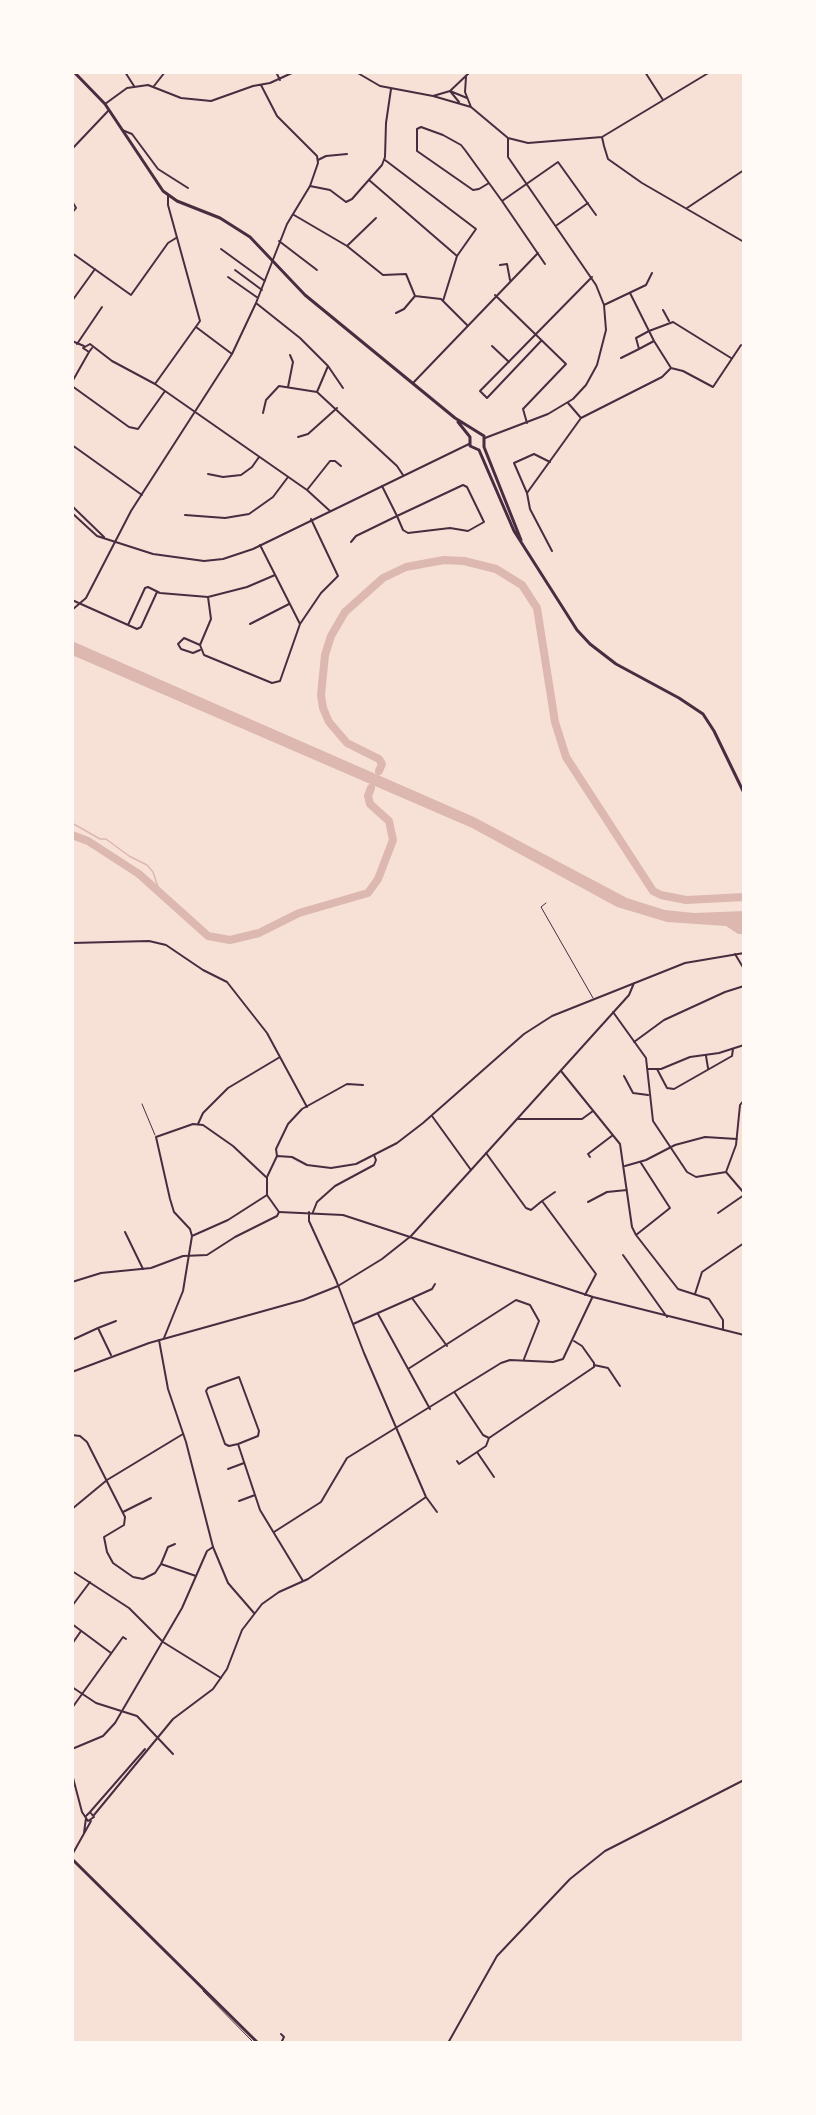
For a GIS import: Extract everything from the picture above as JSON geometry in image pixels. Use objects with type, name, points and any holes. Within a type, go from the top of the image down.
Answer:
[{"type":"main road","points":[[74,72],[105,104],[168,197],[239,229],[259,244],[305,295],[455,418],[485,438],[484,447],[523,545]]},
{"type":"main road","points":[[455,418],[470,437],[469,444],[479,450],[523,545],[564,612],[590,644],[616,664],[703,714],[744,793]]},
{"type":"main road","points":[[470,437],[476,433]]},
{"type":"main road","points":[[479,450],[484,447]]},
{"type":"main road","points":[[72,1857],[256,2043]]},
{"type":"street","points":[[125,72],[134,86]]},
{"type":"street","points":[[154,86],[165,72]]},
{"type":"street","points":[[276,72],[280,80]]},
{"type":"street","points":[[105,104],[134,86],[154,86],[181,98],[211,101],[280,80],[294,72]]},
{"type":"street","points":[[356,72],[375,84],[391,89],[433,96],[471,107],[508,138],[528,143],[602,137],[710,72]]},
{"type":"street","points":[[433,96],[450,91],[470,72]]},
{"type":"street","points":[[645,72],[664,100]]},
{"type":"street","points":[[466,77],[467,98],[471,107]]},
{"type":"street","points":[[261,85],[278,116],[318,160]]},
{"type":"street","points":[[310,186],[330,190],[346,202],[352,199],[369,180],[385,160],[391,89]]},
{"type":"street","points":[[450,91],[467,98]]},
{"type":"street","points":[[450,91],[460,103]]},
{"type":"street","points":[[72,149],[109,110]]},
{"type":"street","points":[[489,183],[473,190],[417,151],[417,129],[421,126],[456,141],[489,183],[545,264]]},
{"type":"street","points":[[122,130],[132,134],[158,169],[188,188]]},
{"type":"street","points":[[602,137],[608,159],[642,183],[744,242]]},
{"type":"street","points":[[485,438],[527,423],[568,403],[586,385],[597,365],[606,330],[604,305],[592,277],[507,155],[508,138]]},
{"type":"street","points":[[72,610],[81,604],[142,495],[232,354],[266,281],[279,241],[310,186],[318,160],[326,156],[347,154]]},
{"type":"street","points":[[385,160],[476,229],[458,256],[443,301]]},
{"type":"street","points":[[501,201],[558,162],[596,215]]},
{"type":"street","points":[[687,208],[744,170]]},
{"type":"street","points":[[369,180],[458,256]]},
{"type":"street","points":[[155,384],[200,321],[176,238],[168,197]]},
{"type":"street","points":[[72,201],[76,208],[72,213]]},
{"type":"street","points":[[557,225],[588,203]]},
{"type":"street","points":[[294,215],[347,246],[383,275],[406,274],[415,296]]},
{"type":"street","points":[[347,246],[376,218]]},
{"type":"street","points":[[72,253],[131,295],[168,243],[176,238]]},
{"type":"street","points":[[279,241],[317,270]]},
{"type":"street","points":[[221,249],[266,281]]},
{"type":"street","points":[[413,383],[538,253]]},
{"type":"street","points":[[500,265],[507,264],[510,280]]},
{"type":"street","points":[[72,301],[95,269]]},
{"type":"street","points":[[235,270],[262,290]]},
{"type":"street","points":[[604,305],[646,285],[652,273]]},
{"type":"street","points":[[228,277],[258,298]]},
{"type":"street","points":[[541,341],[487,398],[480,391],[592,277]]},
{"type":"street","points":[[630,293],[654,341],[671,368],[682,371],[711,388],[741,345]]},
{"type":"street","points":[[415,296],[437,297],[467,325]]},
{"type":"street","points":[[396,313],[404,309],[415,296]]},
{"type":"street","points":[[495,296],[566,364],[524,409],[527,423]]},
{"type":"street","points":[[256,303],[300,338],[328,366],[343,388]]},
{"type":"street","points":[[77,344],[102,307]]},
{"type":"street","points":[[663,310],[669,321],[732,359]]},
{"type":"street","points":[[639,349],[636,338],[669,321]]},
{"type":"street","points":[[196,327],[232,354]]},
{"type":"street","points":[[72,341],[84,346],[88,344],[155,384],[307,490],[330,511]]},
{"type":"street","points":[[621,358],[654,341]]},
{"type":"street","points":[[84,346],[84,351],[89,352]]},
{"type":"street","points":[[492,346],[509,362]]},
{"type":"street","points":[[72,382],[92,348]]},
{"type":"street","points":[[288,387],[293,362],[290,355]]},
{"type":"street","points":[[317,392],[328,366]]},
{"type":"street","points":[[527,493],[581,418],[662,377],[671,368]]},
{"type":"street","points":[[72,386],[129,427],[138,429],[165,391]]},
{"type":"street","points":[[263,412],[266,400],[275,388],[288,387],[317,392],[337,408],[397,466],[403,475]]},
{"type":"street","points":[[568,403],[581,418]]},
{"type":"street","points":[[298,437],[308,434],[337,408]]},
{"type":"street","points":[[72,513],[95,534],[153,554],[204,561],[224,559],[469,444]]},
{"type":"street","points":[[72,445],[142,495]]},
{"type":"street","points":[[550,462],[539,454],[534,454],[514,463],[527,493],[530,509],[552,551]]},
{"type":"street","points":[[208,474],[223,477],[241,475],[252,468],[260,458]]},
{"type":"street","points":[[307,490],[330,461],[341,466]]},
{"type":"street","points":[[185,515],[225,518],[249,514],[273,497],[288,477]]},
{"type":"street","points":[[351,542],[356,536],[397,516],[464,485],[483,519],[482,525],[468,531],[450,528],[408,533],[397,516],[382,486]]},
{"type":"street","points":[[72,506],[104,537]]},
{"type":"street","points":[[208,597],[211,619],[200,650],[204,655],[276,684],[285,670],[300,624],[321,593],[338,576],[311,519]]},
{"type":"street","points":[[260,544],[300,624]]},
{"type":"street","points":[[128,625],[145,588],[157,592],[208,597],[247,587],[275,575]]},
{"type":"street","points":[[72,600],[137,629],[141,627],[157,592]]},
{"type":"street","points":[[250,624],[290,604]]},
{"type":"street","points":[[200,645],[184,638],[178,644],[182,649],[193,653],[200,650]]},
{"type":"street","points":[[72,943],[149,941],[166,945],[232,986],[267,1033],[307,1107]]},
{"type":"street","points":[[277,1156],[292,1157],[307,1165],[331,1168],[356,1164],[397,1143],[432,1116],[524,1034],[552,1016],[685,963],[744,952]]},
{"type":"street","points":[[735,954],[744,969]]},
{"type":"street","points":[[72,1372],[111,1355],[164,1338],[288,1305],[338,1286],[382,1259],[411,1236],[613,1012],[633,989],[634,983]]},
{"type":"street","points":[[634,1042],[664,1020],[725,992],[744,986]]},
{"type":"street","points":[[613,1012],[646,1058],[648,1095],[653,1121],[691,1176],[726,1172]]},
{"type":"street","points":[[646,1069],[657,1069],[690,1057],[706,1056],[744,1045]]},
{"type":"street","points":[[657,1069],[670,1090],[732,1056],[733,1049]]},
{"type":"street","points":[[706,1056],[708,1068]]},
{"type":"street","points":[[198,1124],[203,1113],[228,1088],[280,1057]]},
{"type":"street","points":[[560,1070],[623,1150],[632,1227],[636,1234],[678,1289],[709,1299],[723,1320],[723,1330]]},
{"type":"street","points":[[624,1076],[633,1093],[648,1095]]},
{"type":"street","points":[[279,1212],[267,1195],[267,1177],[277,1156],[276,1149],[288,1124],[307,1107],[347,1084],[363,1085]]},
{"type":"street","points":[[726,1172],[737,1139],[740,1106],[744,1100]]},
{"type":"street","points":[[517,1118],[582,1119],[593,1111]]},
{"type":"street","points":[[432,1116],[471,1170]]},
{"type":"street","points":[[164,1338],[183,1290],[192,1236],[172,1206],[156,1137],[198,1124],[209,1128],[233,1146],[267,1177]]},
{"type":"street","points":[[590,1157],[588,1154],[613,1135]]},
{"type":"street","points":[[625,1166],[641,1163],[670,1146],[705,1137],[737,1139]]},
{"type":"street","points":[[486,1153],[526,1208],[531,1210],[555,1192]]},
{"type":"street","points":[[374,1155],[376,1160],[374,1165],[335,1186],[317,1202],[309,1221],[426,1497],[437,1512]]},
{"type":"street","points":[[636,1234],[670,1208],[641,1163]]},
{"type":"street","points":[[718,1213],[744,1194],[726,1172]]},
{"type":"street","points":[[588,1202],[603,1194],[627,1190]]},
{"type":"street","points":[[192,1236],[228,1220],[267,1195]]},
{"type":"street","points":[[542,1201],[596,1274],[585,1294]]},
{"type":"street","points":[[72,1282],[101,1273],[143,1269],[189,1256],[207,1255],[235,1237],[272,1219],[279,1212],[311,1212],[343,1215],[593,1297],[744,1335]]},
{"type":"street","points":[[125,1232],[143,1269]]},
{"type":"street","points":[[695,1294],[702,1272],[744,1243]]},
{"type":"street","points":[[623,1255],[667,1317]]},
{"type":"street","points":[[353,1324],[432,1289],[435,1284]]},
{"type":"street","points":[[274,1532],[321,1502],[346,1460],[501,1363],[524,1359],[559,1361],[567,1356],[593,1297]]},
{"type":"street","points":[[412,1298],[447,1346]]},
{"type":"street","points":[[408,1369],[516,1300],[530,1305],[539,1321],[524,1359]]},
{"type":"street","points":[[378,1314],[430,1409]]},
{"type":"street","points":[[72,1340],[116,1321]]},
{"type":"street","points":[[98,1328],[111,1355]]},
{"type":"street","points":[[159,1340],[168,1389],[183,1434],[213,1547],[228,1583],[254,1612]]},
{"type":"street","points":[[574,1341],[582,1346],[594,1365],[608,1368],[620,1386]]},
{"type":"street","points":[[457,1461],[459,1464],[477,1452],[488,1439],[594,1365]]},
{"type":"street","points":[[239,1377],[259,1431],[258,1436],[238,1444],[229,1446],[225,1444],[206,1391],[208,1388],[239,1377]]},
{"type":"street","points":[[455,1392],[488,1439]]},
{"type":"street","points":[[72,1509],[107,1480],[183,1434]]},
{"type":"street","points":[[72,1435],[80,1436],[87,1442],[126,1521],[104,1537],[107,1552],[113,1563],[133,1577],[143,1579],[155,1573],[168,1547],[175,1544]]},
{"type":"street","points":[[238,1444],[255,1495],[303,1581]]},
{"type":"street","points":[[477,1452],[494,1477]]},
{"type":"street","points":[[228,1469],[244,1463]]},
{"type":"street","points":[[239,1501],[255,1495]]},
{"type":"street","points":[[84,1833],[89,1812],[173,1719],[204,1698],[221,1678],[242,1630],[254,1612],[272,1597],[303,1581],[426,1497]]},
{"type":"street","points":[[123,1512],[151,1498]]},
{"type":"street","points":[[72,1749],[103,1736],[120,1712],[162,1642],[207,1551],[213,1547]]},
{"type":"street","points":[[161,1564],[196,1576]]},
{"type":"street","points":[[72,1570],[129,1608],[162,1642],[221,1678]]},
{"type":"street","points":[[72,1606],[90,1582]]},
{"type":"street","points":[[72,1624],[111,1653]]},
{"type":"street","points":[[72,1644],[81,1631]]},
{"type":"street","points":[[72,1708],[123,1637],[126,1639]]},
{"type":"street","points":[[72,1687],[81,1695],[120,1712],[137,1716],[173,1754]]},
{"type":"street","points":[[72,1857],[94,1815],[148,1747]]},
{"type":"street","points":[[72,1774],[86,1817],[91,1821]]},
{"type":"street","points":[[448,2043],[497,1956],[570,1879],[605,1851],[744,1780]]},
{"type":"street","points":[[82,1806],[94,1815]]},
{"type":"street","points":[[281,2034],[284,2037],[281,2043]]},
{"type":"lane","points":[[546,903],[541,907],[593,998]]},
{"type":"lane","points":[[142,1104],[151,1131],[156,1137]]},
{"type":"shaded area","points":[[72,641],[474,817],[627,898],[665,910],[694,913],[744,911],[744,934],[738,934],[726,926],[667,922],[617,907],[472,828],[72,655]]},
{"type":"waterway","points":[[379,771],[382,764],[379,759],[347,743],[329,722],[323,708],[321,695],[325,655],[331,636],[345,612],[383,578],[406,567],[444,560],[464,561],[496,569],[522,585],[537,608],[555,722],[566,757],[653,891],[686,900],[744,897]]},
{"type":"waterway","points":[[72,835],[88,841],[139,874],[208,936],[230,940],[259,933],[299,913],[368,893],[378,879],[393,840],[389,821],[370,804],[368,796],[371,788]]},
{"type":"waterway","points":[[72,823],[100,839],[106,839],[129,856],[147,865],[153,872],[160,893]]}]
